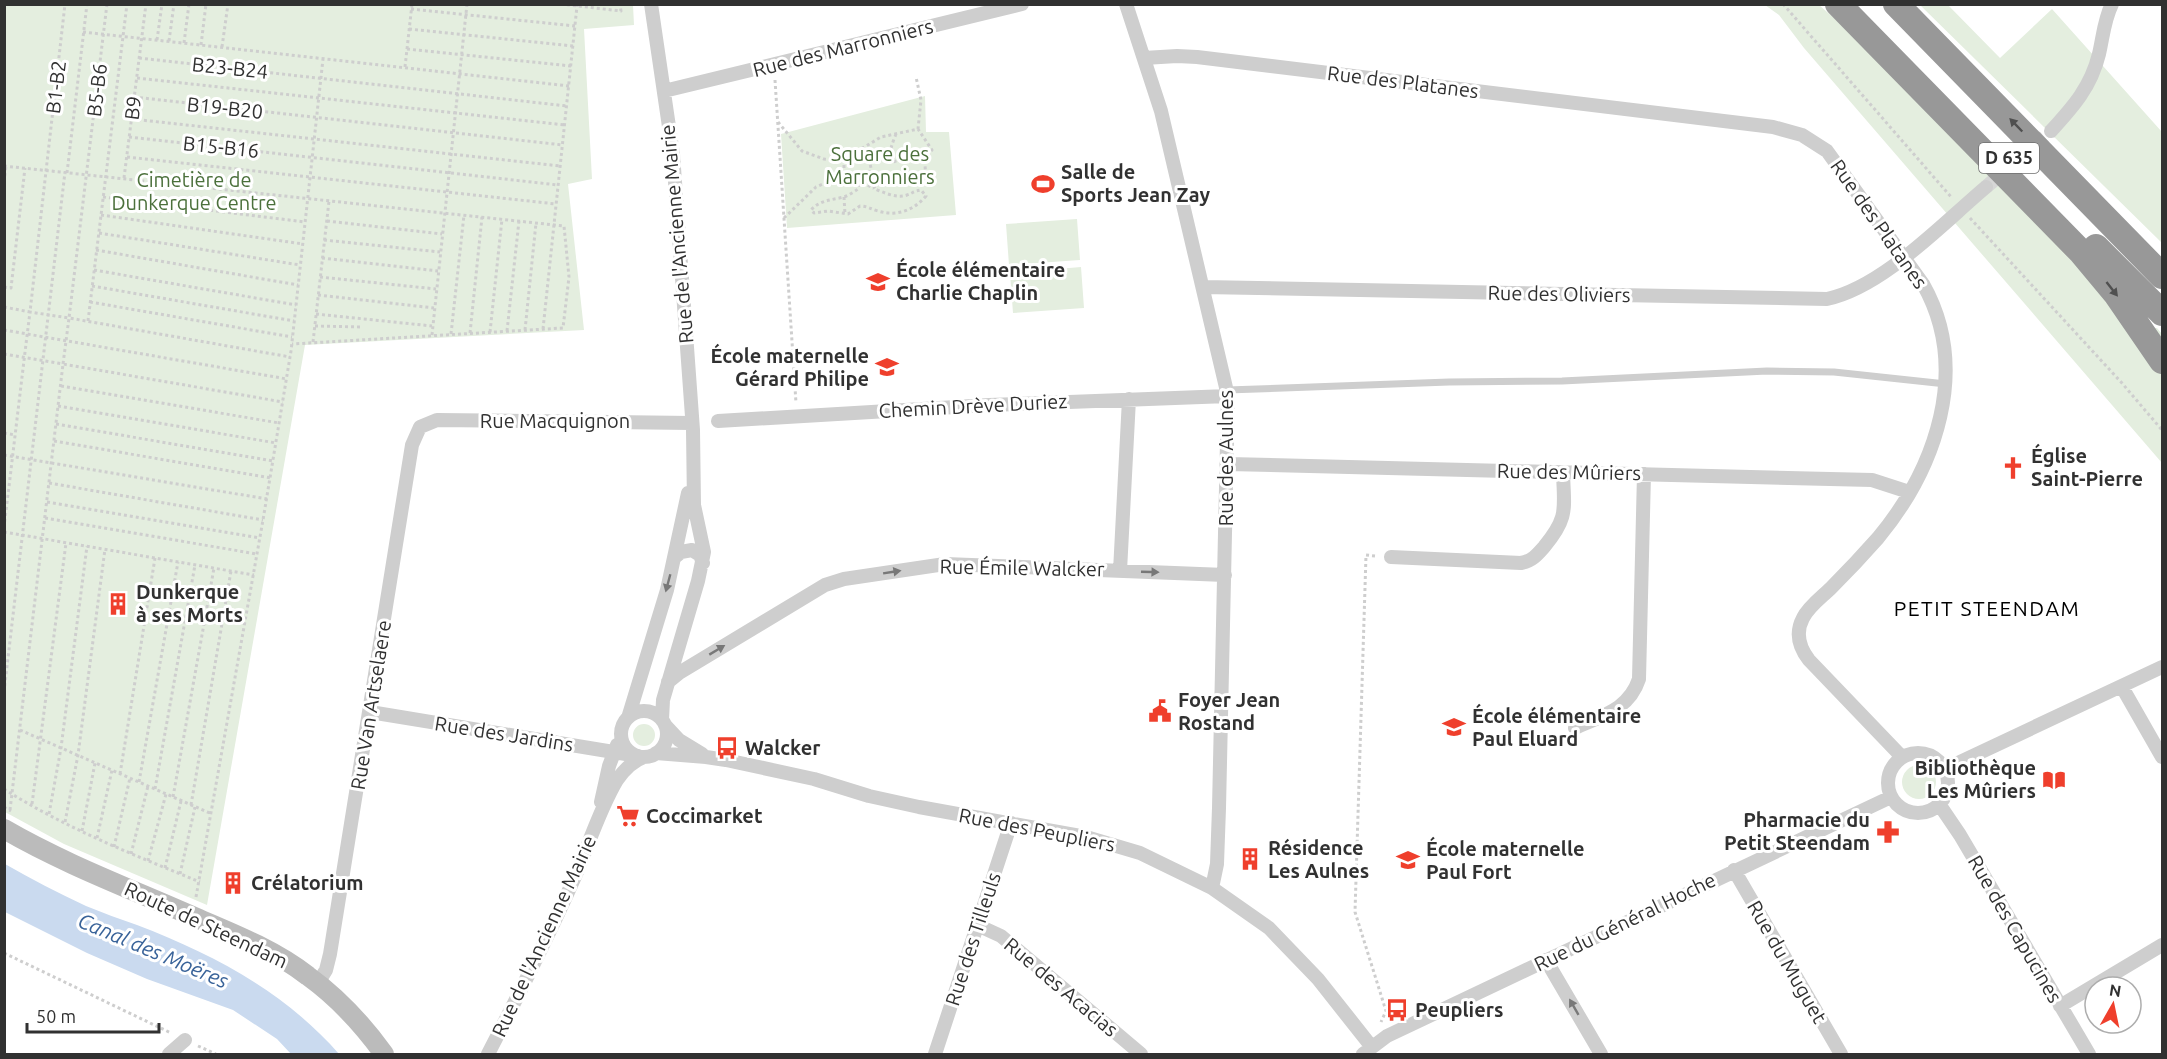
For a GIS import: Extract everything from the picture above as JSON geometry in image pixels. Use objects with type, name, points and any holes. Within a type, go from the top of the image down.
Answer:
[{"type":"highway","points":[[1838,4],[2081,252],[2123,304],[2163,362]]},
{"type":"highway","name":"D 635","points":[[1854,4],[1910,57],[2163,314]]},
{"type":"highway","name":"D 635","points":[[1896,4],[2163,276]]},
{"type":"street","name":"Rue de l'Ancienne Mairie","points":[[651,4],[673,154],[692,423],[694,505],[704,546],[703,563],[662,705],[663,723]]},
{"type":"street","name":"Rue des Marronniers","points":[[664,91],[1022,4]]},
{"type":"street","name":"Rue des Aulnes","points":[[1126,4],[1163,118],[1228,393],[1226,575],[1217,864],[1212,888]]},
{"type":"street","points":[[2050,131],[2075,105],[2091,80],[2105,21],[2112,4]]},
{"type":"street","name":"Rue des Platanes","points":[[1144,58],[1197,57],[1782,128],[1811,139],[1827,151],[1928,293],[1944,344],[1946,384],[1944,408],[1932,447],[1909,492],[1878,537],[1806,613],[1798,632],[1801,647],[1809,660],[1902,757]]},
{"type":"street","name":"Rue des Oliviers","points":[[1203,287],[1827,299],[1851,292],[1905,258],[1986,187]]},
{"type":"street","name":"Chemin Drève Duriez","points":[[718,421],[1228,393]]},
{"type":"street","points":[[1120,571],[1129,399]]},
{"type":"street","name":"Rue Macquignon","points":[[420,427],[437,420],[692,423]]},
{"type":"street","name":"Rue Van Artselaere","points":[[318,983],[326,970],[330,954],[412,445],[420,427]]},
{"type":"street","name":"Rue de l'Ancienne Mairie","points":[[628,718],[675,557],[693,464]]},
{"type":"street","name":"Rue des Mûriers","points":[[1228,464],[1872,480],[1909,492]]},
{"type":"street","points":[[1391,557],[1521,563],[1532,560],[1561,525],[1564,512],[1563,472]]},
{"type":"street","points":[[1575,728],[1622,706],[1633,695],[1639,680],[1644,474]]},
{"type":"street","points":[[675,557],[681,552],[692,550],[700,555],[703,563]]},
{"type":"street","name":"Rue Émile Walcker","points":[[668,682],[825,585],[838,580],[945,564],[1226,575]]},
{"type":"street","points":[[1945,769],[2163,667]]},
{"type":"street","points":[[2122,687],[2163,757]]},
{"type":"street","points":[[642,711],[652,712],[663,723],[666,741],[646,755],[626,747],[621,732],[628,718],[642,711]]},
{"type":"street","name":"Rue des Jardins","points":[[370,712],[614,752],[646,755]]},
{"type":"street","name":"Rue des Peupliers","points":[[663,723],[691,749],[706,757]]},
{"type":"street","name":"Rue de l'Ancienne Mairie","points":[[488,1054],[586,852],[598,817],[605,780],[621,732]]},
{"type":"street","points":[[1916,753],[1926,754],[1938,761],[1945,769],[1948,786],[1945,796],[1939,804],[1927,812],[1913,813],[1900,808],[1891,797],[1888,775],[1902,757],[1916,753]]},
{"type":"street","name":"Rue de l'Ancienne Mairie","points":[[598,817],[623,773],[635,761],[646,755]]},
{"type":"street","name":"Rue des Peupliers","points":[[646,755],[706,757],[808,778],[869,796],[1046,828],[1112,843],[1151,858],[1212,888],[1259,920],[1318,979],[1366,1052]]},
{"type":"street","name":"Rue du Général Hoche","points":[[1366,1052],[1387,1036],[1891,797]]},
{"type":"street","name":"Rue des Capucines","points":[[1939,804],[1960,835],[2089,1054]]},
{"type":"street","name":"Route de Steendam","points":[[7,819],[58,857],[264,948],[291,963],[318,983],[351,1015],[384,1054]]},
{"type":"street","name":"Rue des Tilleuls","points":[[935,1054],[1011,823]]},
{"type":"street","name":"Rue du Muguet","points":[[1734,870],[1841,1054]]},
{"type":"street","name":"Rue des Acacias","points":[[977,925],[1001,936],[1141,1054]]},
{"type":"street","points":[[2060,1006],[2163,945]]},
{"type":"street","points":[[1546,960],[1601,1054]]},
{"type":"street","points":[[168,1054],[185,1040]]},
{"type":"lane","points":[[1228,393],[1449,382],[1546,381],[1767,371],[1834,372],[1946,384]]},
{"type":"path","name":"B1-B2","points":[[4,527],[6,492],[13,456],[65,4]]},
{"type":"path","points":[[4,692],[87,4]]},
{"type":"path","name":"B5-B6","points":[[7,819],[20,730],[107,4]]},
{"type":"path","points":[[88,322],[127,4]]},
{"type":"path","name":"B9","points":[[124,179],[146,4]]},
{"type":"path","points":[[157,40],[162,4]]},
{"type":"path","points":[[170,41],[174,4]]},
{"type":"path","points":[[184,43],[189,4]]},
{"type":"path","points":[[201,45],[206,4]]},
{"type":"path","points":[[222,47],[228,4]]},
{"type":"path","points":[[432,335],[466,4]]},
{"type":"path","points":[[561,4],[621,11],[620,4]]},
{"type":"path","points":[[543,329],[577,6]]},
{"type":"path","points":[[405,67],[412,7],[465,15],[575,26]]},
{"type":"path","points":[[409,29],[573,46]]},
{"type":"path","points":[[84,32],[569,86]]},
{"type":"path","points":[[407,49],[571,66]]},
{"type":"path","name":"B23-B24","points":[[139,58],[567,106]]},
{"type":"path","points":[[198,898],[292,344],[323,59]]},
{"type":"path","points":[[774,65],[797,416]]},
{"type":"path","points":[[873,188],[884,182],[926,181],[925,165],[927,156],[932,150],[918,129],[921,100],[916,77]]},
{"type":"path","points":[[137,78],[565,125]]},
{"type":"path","name":"B19-B20","points":[[134,98],[562,145]]},
{"type":"path","points":[[132,118],[560,166]]},
{"type":"path","points":[[777,121],[802,151],[824,159],[844,159],[881,137],[918,129]]},
{"type":"path","points":[[896,134],[891,151],[893,162],[921,153],[927,156]]},
{"type":"path","name":"B15-B16","points":[[129,137],[558,185]]},
{"type":"path","points":[[784,218],[816,187],[844,175],[860,181],[873,188],[896,196],[906,196],[921,190],[926,196],[912,209],[904,212],[890,213],[860,206],[848,214],[828,211],[814,213],[811,210],[816,205],[832,198],[844,197],[858,189],[860,181],[866,178],[872,168],[869,159],[861,150]]},
{"type":"path","points":[[127,157],[556,204]]},
{"type":"path","points":[[844,159],[844,175]]},
{"type":"path","points":[[4,182],[5,166],[564,225],[569,277],[563,328],[292,344]]},
{"type":"path","points":[[4,287],[11,288],[25,168]]},
{"type":"path","points":[[103,197],[305,222]]},
{"type":"path","points":[[844,197],[845,214]]},
{"type":"path","points":[[313,342],[329,201]]},
{"type":"path","points":[[101,215],[303,244]]},
{"type":"path","points":[[451,334],[464,215]]},
{"type":"path","points":[[470,333],[482,217]]},
{"type":"path","points":[[490,332],[502,219]]},
{"type":"path","points":[[327,221],[442,234]]},
{"type":"path","points":[[507,331],[519,221]]},
{"type":"path","points":[[525,330],[536,223]]},
{"type":"path","points":[[99,233],[300,265]]},
{"type":"path","points":[[324,240],[440,252]]},
{"type":"path","points":[[96,250],[298,285]]},
{"type":"path","points":[[322,258],[438,271]]},
{"type":"path","points":[[94,270],[296,305]]},
{"type":"path","points":[[320,277],[436,289]]},
{"type":"path","points":[[92,286],[294,321]]},
{"type":"path","points":[[318,296],[434,308]]},
{"type":"path","points":[[90,302],[292,337]]},
{"type":"path","points":[[4,307],[290,357]]},
{"type":"path","points":[[316,314],[432,326]]},
{"type":"path","points":[[315,326],[363,327]]},
{"type":"path","points":[[4,330],[286,379]]},
{"type":"path","points":[[4,354],[283,402]]},
{"type":"path","points":[[61,386],[279,423]]},
{"type":"path","points":[[58,405],[276,443]]},
{"type":"path","points":[[56,424],[273,461]]},
{"type":"path","points":[[4,433],[15,435]]},
{"type":"path","points":[[54,441],[271,478]]},
{"type":"path","points":[[4,455],[267,499]]},
{"type":"path","points":[[4,475],[10,476]]},
{"type":"path","points":[[49,483],[263,520]]},
{"type":"path","points":[[47,502],[260,538]]},
{"type":"path","points":[[45,518],[257,554]]},
{"type":"path","points":[[4,532],[254,575]]},
{"type":"path","points":[[32,804],[66,543]]},
{"type":"path","points":[[49,814],[61,748],[87,546]]},
{"type":"path","points":[[65,822],[78,755],[105,549]]},
{"type":"path","points":[[1366,1052],[1386,1011],[1355,912],[1366,555],[1391,557]]},
{"type":"path","points":[[120,774],[155,558]]},
{"type":"path","points":[[139,782],[178,562]]},
{"type":"path","points":[[155,789],[195,565]]},
{"type":"path","points":[[173,797],[214,568]]},
{"type":"path","points":[[180,874],[231,571]]},
{"type":"path","points":[[20,730],[212,814]]},
{"type":"path","points":[[82,831],[95,763]]},
{"type":"path","points":[[97,838],[112,770]]},
{"type":"path","points":[[114,847],[130,778]]},
{"type":"path","points":[[131,854],[148,786]]},
{"type":"path","points":[[4,789],[114,847],[200,882]]},
{"type":"path","points":[[148,861],[166,794]]},
{"type":"path","points":[[165,868],[181,801]]},
{"type":"path","points":[[4,807],[7,819]]},
{"type":"path","points":[[4,953],[216,1054]]},
{"type":"green space","name":"Cimetière de Dunkerque Centre","points":[[4,5],[633,5],[634,25],[584,29],[592,179],[568,184],[584,330],[305,345],[207,905],[64,844],[5,812]]},
{"type":"green space","points":[[1765,5],[1819,5],[1880,58],[2077,262],[2124,326],[2157,328],[2162,334],[2162,463],[1804,48],[1779,15]]},
{"type":"green space","points":[[1920,5],[1948,5],[2000,58],[2052,9],[2162,132],[2162,243]]},
{"type":"green space","name":"Square des Marronniers","points":[[925,96],[926,132],[949,132],[956,215],[787,228],[781,134]]},
{"type":"green space","points":[[1077,219],[1080,260],[1009,265],[1006,224]]},
{"type":"green space","points":[[1081,267],[1084,308],[1013,313],[1010,273]]},
{"type":"green space","points":[[640,724],[648,724],[655,731],[655,739],[648,746],[640,746],[633,739],[633,731]]},
{"type":"green space","points":[[1919,765],[1931,770],[1936,782],[1931,794],[1919,799],[1907,794],[1902,782],[1907,770]]},
{"type":"water","name":"Canal des Moëres","points":[[5,864],[86,906],[165,936],[220,962],[246,977],[295,1012],[339,1054],[291,1054],[277,1039],[233,1010],[147,979],[87,953],[5,912]]},
{"type":"tunnel","points":[[1986,187],[2051,131]]},
{"type":"place","name":"Salle de Sports Jean Zay","points":[[1043,184]]},
{"type":"place","name":"École élémentaire Charlie Chaplin","points":[[878,282]]},
{"type":"place","name":"École maternelle Gérard Philipe","points":[[887,367]]},
{"type":"place","name":"Église Saint-Pierre","points":[[2013,468]]},
{"type":"place","name":"Dunkerque à ses Morts","points":[[118,604]]},
{"type":"place","name":"Foyer Jean Rostand","points":[[1160,711]]},
{"type":"place","name":"École élémentaire Paul Eluard","points":[[1454,727]]},
{"type":"place","name":"Walcker","points":[[727,748]]},
{"type":"place","name":"Bibliothèque Les Mûriers","points":[[2054,780]]},
{"type":"place","name":"Coccimarket","points":[[628,816]]},
{"type":"place","name":"Pharmacie du Petit Steendam","points":[[1888,832]]},
{"type":"place","name":"Résidence Les Aulnes","points":[[1250,859]]},
{"type":"place","name":"École maternelle Paul Fort","points":[[1408,860]]},
{"type":"place","name":"Crélatorium","points":[[233,883]]},
{"type":"place","name":"Peupliers","points":[[1397,1010]]},
{"type":"district","name":"PETIT STEENDAM","points":[[1987,609]]}]
